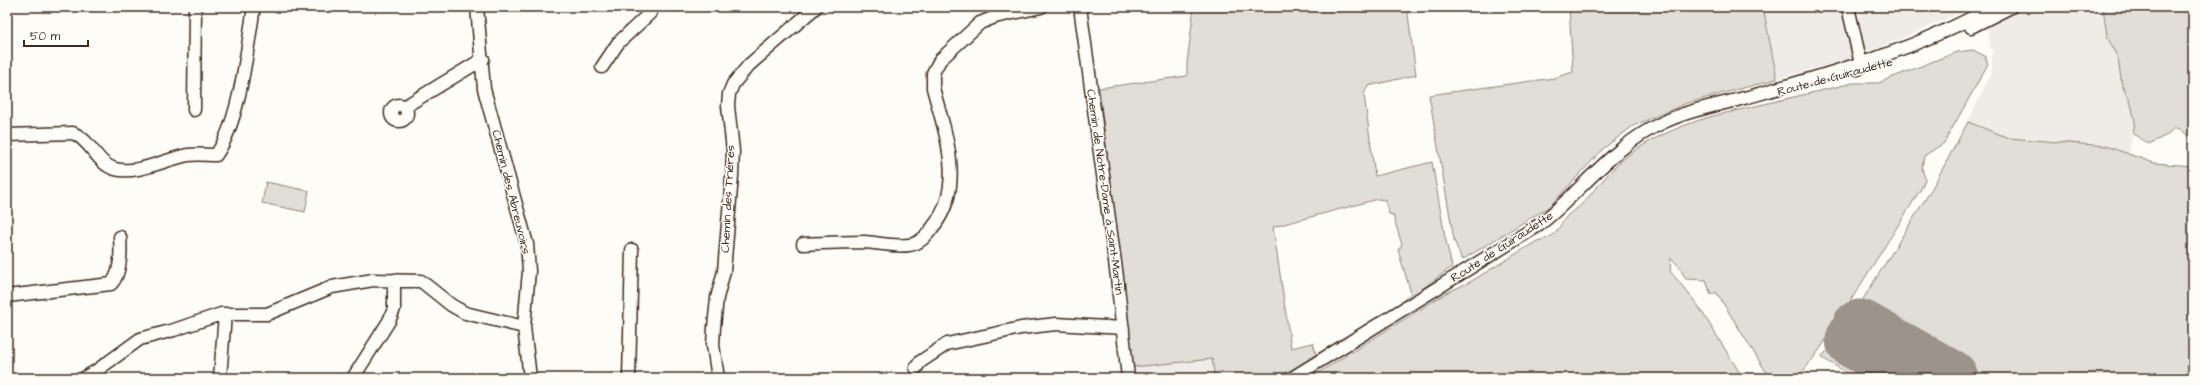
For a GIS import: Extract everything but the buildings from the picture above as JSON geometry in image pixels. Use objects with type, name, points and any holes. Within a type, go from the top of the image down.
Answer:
[{"type":"street","points":[[194,110],[195,7]]},
{"type":"street","points":[[7,135],[73,133],[81,136],[99,157],[115,169],[147,167],[189,155],[216,155],[226,142],[239,91],[254,7]]},
{"type":"street","name":"Chemin des Abreuvoirs","points":[[477,7],[483,59],[484,89],[527,244],[529,271],[524,326],[530,378]]},
{"type":"street","points":[[602,67],[618,43],[650,13],[652,7]]},
{"type":"street","name":"Chemin des Trières","points":[[718,378],[713,344],[717,298],[724,271],[732,176],[733,151],[728,106],[729,94],[733,84],[748,65],[816,7]]},
{"type":"street","points":[[803,244],[862,242],[910,245],[921,240],[941,217],[947,206],[950,184],[951,160],[949,148],[933,88],[932,77],[936,66],[975,27],[985,20],[1041,7]]},
{"type":"street","name":"Chemin de Notre-Dame à Saint-Martin","points":[[1080,7],[1123,328],[1128,378]]},
{"type":"street","points":[[1848,7],[1861,64]]},
{"type":"street","name":"Route de Guiraudette","points":[[1292,378],[1533,229],[1555,212],[1610,156],[1645,132],[1682,114],[1861,64],[1909,48],[1992,7]]},
{"type":"street","name":"Route de Guiraudette","points":[[1750,96],[1767,94],[1855,74],[1892,62],[1957,34],[2011,7]]},
{"type":"street","points":[[404,106],[483,59]]},
{"type":"street","name":"Route de Guiraudette","points":[[1767,94],[1860,68],[1861,64]]},
{"type":"street","points":[[7,296],[111,284],[116,280],[118,273],[120,237]]},
{"type":"street","points":[[629,378],[632,250]]},
{"type":"street","points":[[84,378],[96,372],[140,339],[174,330],[199,320],[225,314],[267,314],[332,287],[373,280],[421,281],[451,305],[465,313],[524,326]]},
{"type":"street","points":[[353,378],[389,321],[394,309],[394,280]]},
{"type":"street","points":[[220,378],[225,314]]},
{"type":"street","points":[[916,368],[920,362],[947,344],[1021,328],[1056,324],[1123,328]]},
{"type":"shaded area","points":[[1194,7],[1407,7],[1416,75],[1368,86],[1364,94],[1375,176],[1432,162],[1445,237],[1452,267],[1392,311],[1411,293],[1398,250],[1402,245],[1393,215],[1389,214],[1385,200],[1378,199],[1273,227],[1291,348],[1313,343],[1317,358],[1284,378],[1215,378],[1212,359],[1133,367],[1099,88],[1187,76],[1187,63]]},
{"type":"shaded area","points":[[1569,7],[1763,7],[1777,79],[1687,103],[1633,126],[1604,148],[1550,206],[1462,260],[1454,240],[1429,95],[1554,78],[1573,72]]},
{"type":"shaded area","points":[[1763,7],[1843,7],[1847,21],[1861,16],[1858,7],[1973,7],[1866,54],[1777,79]]},
{"type":"shaded area","points":[[2023,7],[2103,7],[2107,36],[2118,59],[2122,86],[2130,100],[2135,121],[2129,154],[2106,146],[2081,143],[2066,144],[2009,138],[1968,122],[1992,71],[1992,51],[1987,28]]},
{"type":"shaded area","points":[[2103,7],[2189,7],[2193,12],[2193,143],[2185,133],[2174,128],[2169,134],[2149,144],[2133,134],[2135,121],[2130,100],[2122,86],[2118,59],[2107,36]]},
{"type":"shaded area","points":[[1973,50],[1985,56],[1988,64],[1944,143],[1924,156],[1922,168],[1925,179],[1921,189],[1820,349],[1798,378],[1770,378],[1716,292],[1711,295],[1706,280],[1686,279],[1678,265],[1671,258],[1670,271],[1697,304],[1743,378],[1310,378],[1446,293],[1470,282],[1537,241],[1554,234],[1568,215],[1580,206],[1619,163],[1639,148],[1662,135],[1709,117],[1853,83],[1878,83],[1957,52]]},
{"type":"shaded area","points":[[1968,122],[2009,138],[2106,146],[2154,163],[2193,166],[2193,378],[1855,378],[1821,357],[1837,341],[1931,190]]},
{"type":"shaded area","points":[[266,182],[309,191],[305,212],[262,203]]},
{"type":"shaded area","points":[[1213,359],[1215,378],[1134,378],[1133,367]]},
{"type":"runway","points":[[1923,378],[1854,340],[1860,328],[1950,378]]}]
